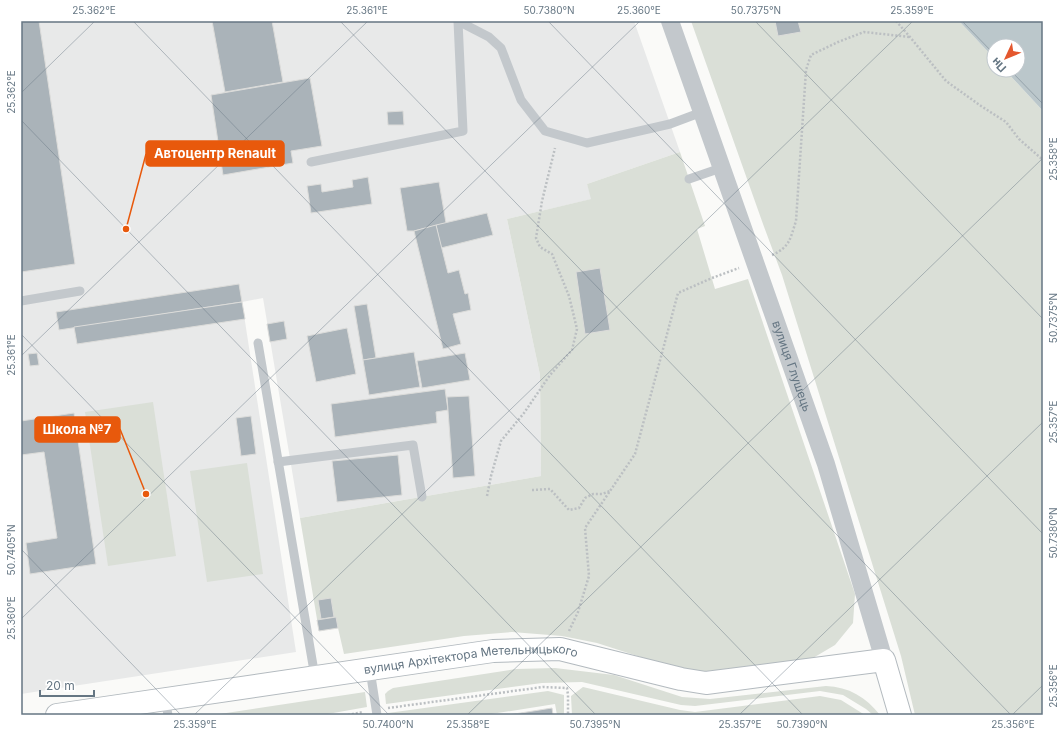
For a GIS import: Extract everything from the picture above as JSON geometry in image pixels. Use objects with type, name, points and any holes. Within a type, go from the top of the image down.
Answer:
[{"type":"street","name":"вулиця Глушець","points":[[670,21],[826,464],[900,715]]},
{"type":"street","name":"вулиця Архітектора Метельницького","points":[[57,715],[167,707],[314,677],[493,652],[560,649],[681,679],[706,683],[884,660]]},
{"type":"lane","points":[[458,21],[489,38],[501,48],[521,100],[545,131],[587,143],[670,124],[702,112]]},
{"type":"lane","points":[[311,162],[463,131],[458,21]]},
{"type":"lane","points":[[689,179],[721,168]]},
{"type":"lane","points":[[21,301],[80,291]]},
{"type":"lane","points":[[258,343],[314,677]]},
{"type":"lane","points":[[278,462],[413,445],[422,497]]},
{"type":"lane","points":[[370,670],[377,712]]},
{"type":"path","points":[[896,21],[946,81],[1006,122],[1019,139],[1043,160]]},
{"type":"path","points":[[560,649],[578,612],[589,576],[585,528],[635,454],[678,292],[755,263],[778,252],[788,244],[796,222],[806,70],[811,55],[864,32],[910,37]]},
{"type":"path","points":[[487,496],[501,442],[524,413],[550,375],[572,350],[577,329],[569,296],[552,254],[540,247],[536,238],[542,201],[558,135]]},
{"type":"path","points":[[532,490],[550,489],[569,510],[579,508],[585,498],[593,494],[602,494],[610,490]]},
{"type":"path","points":[[348,715],[543,687],[567,688],[568,715]]},
{"type":"shaded area","points":[[21,21],[634,21],[680,152],[587,184],[592,199],[507,219],[540,375],[541,476],[300,518],[263,298],[242,302],[296,652],[21,694]]},
{"type":"shaded area","points":[[691,21],[959,21],[986,50],[986,78],[1012,78],[1043,111],[1043,715],[915,715],[901,656],[782,275]]},
{"type":"shaded area","points":[[959,21],[1043,21],[1043,111],[1012,78],[1026,78],[1026,38],[986,38],[986,50]]},
{"type":"shaded area","points":[[680,152],[705,226],[697,229],[715,289],[748,279],[855,594],[853,623],[835,645],[813,658],[701,672],[681,670],[597,643],[562,636],[512,632],[464,636],[344,654],[338,628],[319,631],[300,518],[541,476],[540,375],[507,219],[591,199],[587,184]]},
{"type":"shaded area","points":[[153,402],[176,556],[108,566],[85,412]]},
{"type":"shaded area","points":[[247,463],[263,574],[207,582],[190,471]]},
{"type":"shaded area","points":[[555,668],[614,675],[682,697],[710,699],[826,686],[842,688],[863,698],[880,715],[873,715],[843,695],[820,691],[695,706],[681,705],[582,682],[542,683],[386,704],[385,694],[393,688],[516,669]]},
{"type":"shaded area","points":[[583,687],[680,710],[695,712],[820,696],[841,700],[865,715],[572,715],[571,696]]},
{"type":"shaded area","points":[[548,691],[564,695],[564,715],[557,715],[555,704],[485,715],[388,715],[388,713]]},
{"type":"shaded area","points":[[365,692],[367,707],[322,715],[213,715]]},
{"type":"building","points":[[21,21],[39,21],[75,264],[21,272]]},
{"type":"building","points":[[212,21],[272,21],[283,82],[225,92]]},
{"type":"building","points":[[775,21],[798,21],[801,32],[778,36]]},
{"type":"building","points":[[310,78],[322,146],[291,151],[293,163],[223,175],[211,95]]},
{"type":"building","points":[[403,111],[404,125],[388,125],[387,112]]},
{"type":"building","points":[[368,177],[372,204],[311,213],[307,186],[321,184],[322,192],[353,187],[352,180]]},
{"type":"building","points":[[439,182],[446,223],[414,231],[407,231],[400,188]]},
{"type":"building","points":[[487,213],[493,235],[441,248],[436,225]]},
{"type":"building","points":[[436,225],[448,273],[459,270],[465,294],[468,293],[471,310],[453,314],[461,344],[443,349],[414,231]]},
{"type":"building","points":[[600,268],[610,330],[585,334],[576,272]]},
{"type":"building","points":[[239,284],[242,302],[59,330],[56,312]]},
{"type":"building","points":[[242,302],[245,319],[77,344],[74,327]]},
{"type":"building","points":[[367,304],[376,358],[363,360],[354,306]]},
{"type":"building","points":[[284,321],[287,339],[270,342],[267,324]]},
{"type":"building","points":[[347,328],[356,374],[316,382],[307,336]]},
{"type":"building","points":[[414,352],[420,387],[369,395],[363,360]]},
{"type":"building","points":[[37,353],[39,365],[30,366],[28,354]]},
{"type":"building","points":[[465,353],[470,380],[422,388],[417,361]]},
{"type":"building","points":[[445,389],[448,410],[436,412],[437,423],[335,437],[331,404]]},
{"type":"building","points":[[469,396],[475,476],[453,478],[447,397]]},
{"type":"building","points":[[74,413],[96,564],[30,574],[26,543],[57,538],[44,452],[21,455],[21,421]]},
{"type":"building","points":[[251,416],[256,454],[241,456],[236,418]]},
{"type":"building","points":[[398,455],[402,495],[337,502],[332,461]]},
{"type":"building","points":[[331,598],[334,617],[321,619],[318,600]]},
{"type":"building","points":[[336,617],[338,628],[319,631],[317,620]]},
{"type":"building","points":[[552,708],[553,715],[508,715]]},
{"type":"place","name":"Автоцентр Renault","points":[[126,229]]},
{"type":"place","name":"Школа №7","points":[[146,494]]}]
